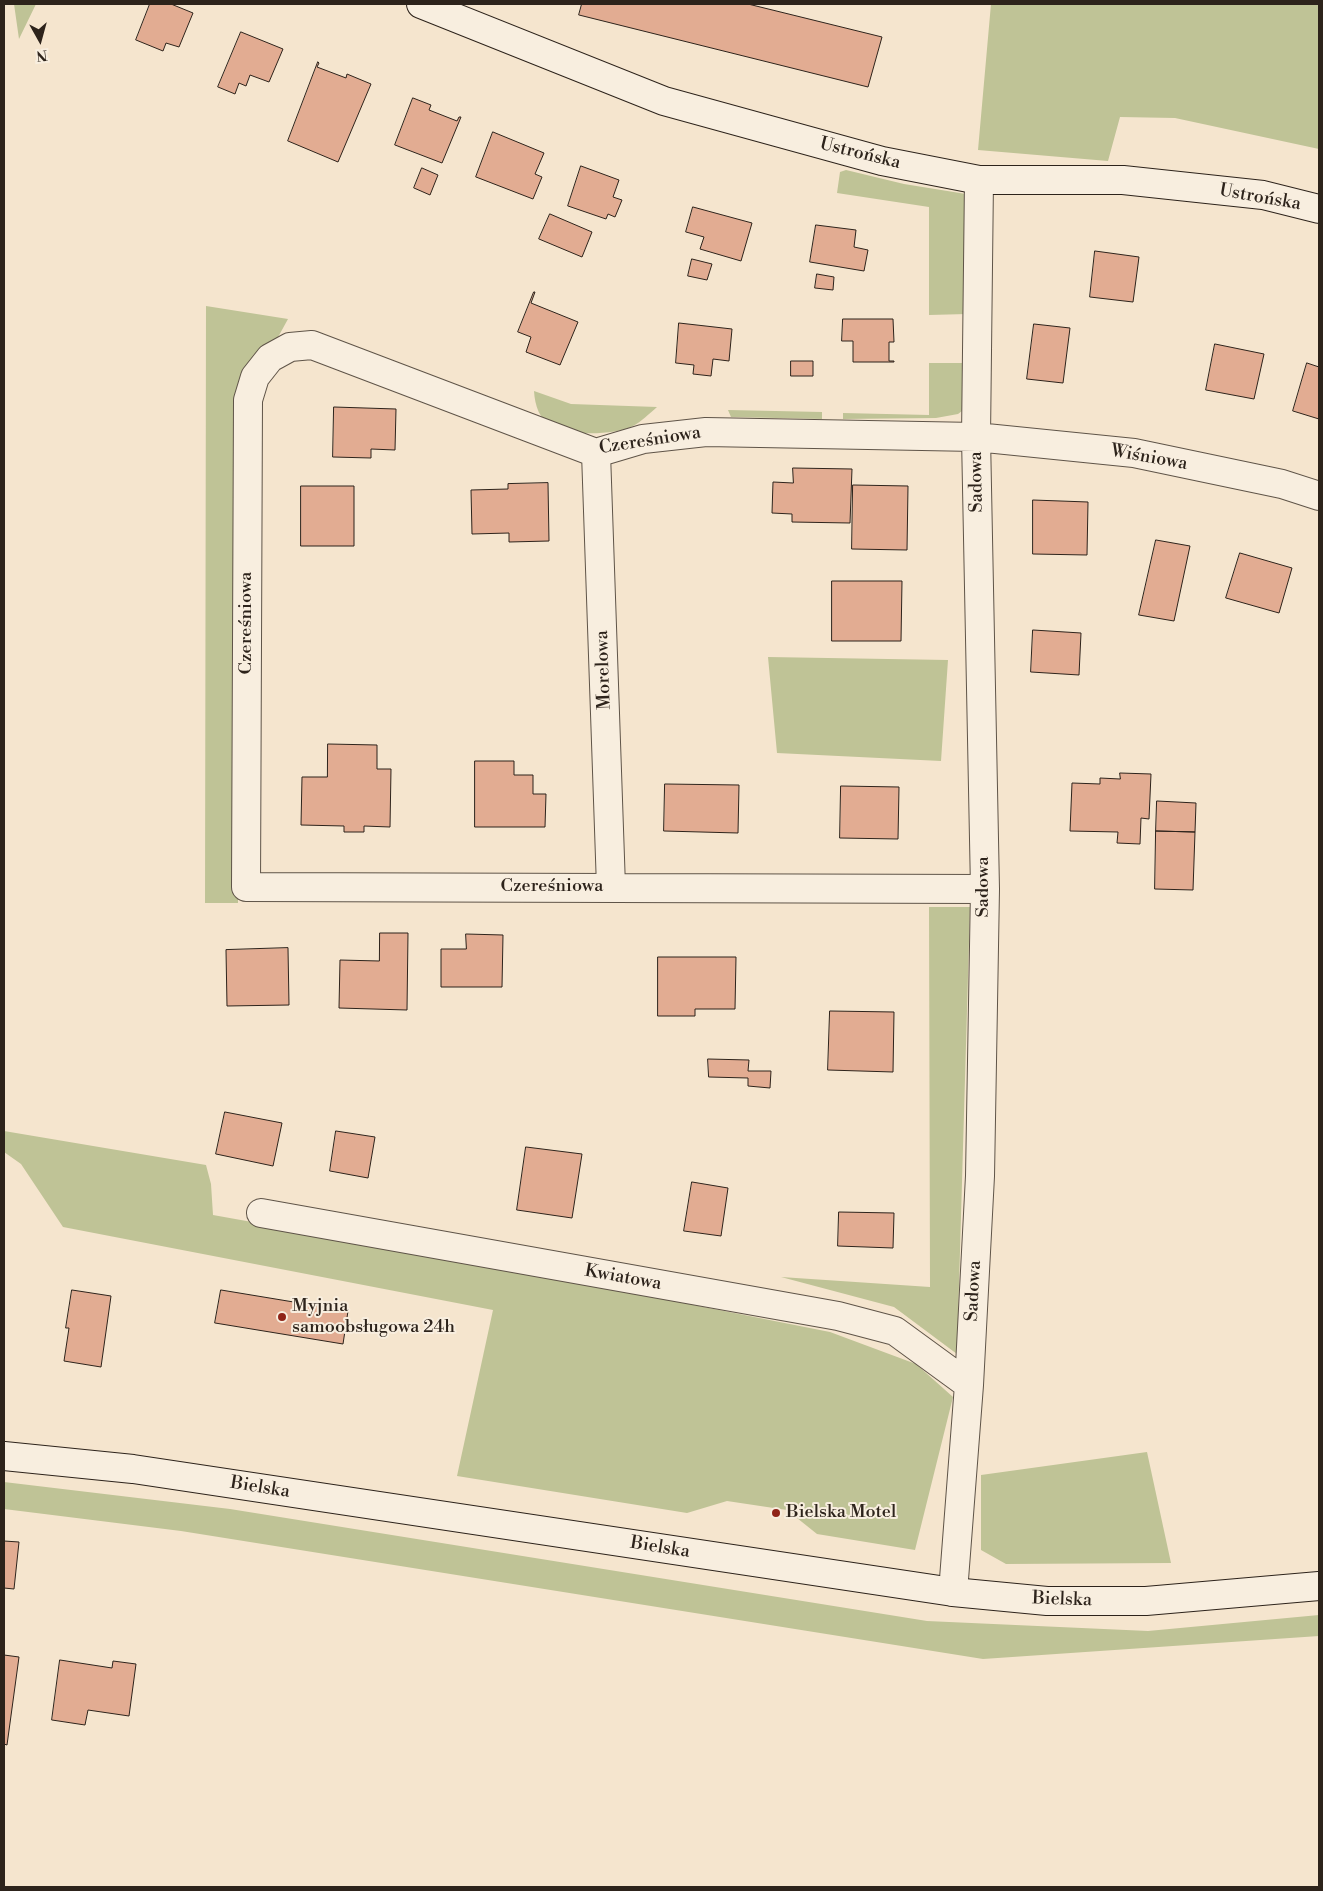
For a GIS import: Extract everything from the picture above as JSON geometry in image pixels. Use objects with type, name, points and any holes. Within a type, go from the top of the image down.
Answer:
[{"type":"street","name":"Ustrońska","points":[[420,4],[664,102],[882,161],[979,180],[1123,180],[1263,195],[1319,209]]},
{"type":"street","name":"Sadowa","points":[[953,1592],[969,1385],[980,1176],[985,889],[976,437],[979,180]]},
{"type":"street","name":"Czereśniowa","points":[[976,437],[706,432],[644,439],[596,453],[312,345],[290,347],[270,358],[255,376],[248,400],[246,887],[985,889]]},
{"type":"street","name":"Wiśniowa","points":[[976,437],[1134,453],[1282,484],[1319,496]]},
{"type":"street","name":"Morelowa","points":[[596,453],[611,887]]},
{"type":"street","name":"Kwiatowa","points":[[261,1213],[838,1316],[895,1331],[969,1385]]},
{"type":"street","name":"Bielska","points":[[4,1456],[133,1469],[953,1592],[1047,1601],[1146,1601],[1319,1586]]},
{"type":"green space","points":[[14,4],[36,4],[19,39]]},
{"type":"green space","points":[[991,4],[1319,4],[1319,149],[1175,118],[1120,117],[1108,161],[978,150]]},
{"type":"green space","points":[[846,170],[904,184],[966,194],[967,314],[929,315],[929,207],[837,193],[840,172]]},
{"type":"green space","points":[[206,306],[288,319],[277,339],[238,387],[238,903],[205,903]]},
{"type":"green space","points":[[929,363],[967,363],[966,408],[958,414],[936,418],[843,419],[843,413],[929,415]]},
{"type":"green space","points":[[534,391],[571,404],[657,407],[639,422],[625,429],[605,433],[571,432],[553,427],[544,420],[535,402]]},
{"type":"green space","points":[[728,410],[822,412],[822,419],[731,417]]},
{"type":"green space","points":[[768,657],[948,660],[941,761],[777,753]]},
{"type":"green space","points":[[929,907],[970,907],[957,1354],[894,1307],[781,1277],[930,1287]]},
{"type":"green space","points":[[4,1131],[206,1165],[211,1184],[213,1215],[502,1267],[830,1332],[916,1364],[953,1397],[915,1550],[817,1534],[787,1510],[727,1501],[687,1513],[457,1476],[493,1310],[63,1227],[21,1164],[4,1152]]},
{"type":"green space","points":[[1147,1452],[1171,1563],[1006,1564],[981,1550],[981,1475]]},
{"type":"green space","points":[[4,1482],[230,1509],[927,1621],[1148,1631],[1319,1615],[1319,1636],[983,1659],[181,1531],[4,1509]]},
{"type":"building","points":[[150,4],[171,4],[193,13],[179,47],[166,43],[163,51],[136,40]]},
{"type":"building","points":[[582,4],[748,4],[882,37],[868,87],[579,15]]},
{"type":"building","points":[[241,32],[283,49],[269,82],[250,75],[246,86],[239,83],[235,94],[218,87]]},
{"type":"building","points":[[318,62],[317,67],[346,78],[347,74],[371,84],[338,162],[288,141]]},
{"type":"building","points":[[413,98],[431,105],[429,110],[457,121],[461,117],[442,163],[395,145]]},
{"type":"building","points":[[493,132],[544,153],[535,174],[542,177],[533,199],[476,177]]},
{"type":"building","points":[[581,166],[619,180],[613,197],[622,200],[615,217],[608,214],[606,219],[568,206]]},
{"type":"building","points":[[422,168],[438,175],[430,195],[414,188]]},
{"type":"building","points":[[693,207],[752,223],[741,261],[700,249],[704,237],[686,232]]},
{"type":"building","points":[[550,214],[592,232],[582,257],[539,239]]},
{"type":"building","points":[[816,225],[856,230],[854,247],[868,250],[864,271],[810,262]]},
{"type":"building","points":[[1095,251],[1139,257],[1133,302],[1090,297]]},
{"type":"building","points":[[692,259],[712,264],[707,280],[688,276]]},
{"type":"building","points":[[817,274],[834,277],[833,290],[815,288]]},
{"type":"building","points":[[534,292],[531,303],[578,322],[560,365],[526,352],[531,337],[518,332]]},
{"type":"building","points":[[843,319],[893,319],[894,342],[889,342],[889,361],[894,362],[853,362],[853,341],[842,341]]},
{"type":"building","points":[[679,323],[732,329],[729,361],[713,359],[711,376],[693,374],[694,365],[676,363]]},
{"type":"building","points":[[1034,324],[1070,328],[1063,383],[1027,379]]},
{"type":"building","points":[[1215,344],[1264,354],[1254,399],[1206,390]]},
{"type":"building","points":[[791,361],[813,361],[813,376],[791,376]]},
{"type":"building","points":[[1307,363],[1319,367],[1319,419],[1293,411]]},
{"type":"building","points":[[334,407],[396,409],[395,450],[371,449],[371,458],[333,457]]},
{"type":"building","points":[[793,468],[852,469],[850,523],[792,522],[792,514],[772,513],[773,482],[793,483]]},
{"type":"building","points":[[548,483],[549,541],[509,542],[509,533],[472,534],[471,490],[508,489],[508,484]]},
{"type":"building","points":[[853,485],[908,486],[907,550],[852,549]]},
{"type":"building","points":[[301,486],[354,486],[354,546],[301,546]]},
{"type":"building","points":[[1033,500],[1088,502],[1087,555],[1033,554]]},
{"type":"building","points":[[1156,540],[1190,546],[1174,621],[1139,615]]},
{"type":"building","points":[[1240,553],[1292,568],[1279,613],[1226,598]]},
{"type":"building","points":[[832,581],[902,581],[901,641],[832,641]]},
{"type":"building","points":[[1033,630],[1081,633],[1079,675],[1031,672]]},
{"type":"building","points":[[328,744],[377,745],[377,769],[391,769],[390,827],[364,826],[364,832],[344,832],[344,826],[301,825],[302,777],[327,777]]},
{"type":"building","points":[[475,761],[514,761],[514,775],[533,775],[533,794],[546,794],[545,827],[475,827]]},
{"type":"building","points":[[1120,773],[1151,774],[1149,819],[1141,818],[1140,844],[1117,843],[1118,832],[1070,831],[1072,783],[1100,784],[1100,778],[1120,779]]},
{"type":"building","points":[[665,784],[739,785],[738,833],[664,831]]},
{"type":"building","points":[[841,786],[899,787],[898,839],[840,838]]},
{"type":"building","points":[[1157,801],[1196,803],[1195,832],[1156,831]]},
{"type":"building","points":[[1156,831],[1195,832],[1193,890],[1155,889]]},
{"type":"building","points":[[380,933],[408,933],[407,1010],[339,1008],[340,960],[379,961]]},
{"type":"building","points":[[466,934],[503,935],[502,987],[441,987],[441,949],[466,949]]},
{"type":"building","points":[[288,948],[289,1005],[227,1006],[226,950]]},
{"type":"building","points":[[658,957],[736,957],[735,1009],[695,1009],[695,1016],[658,1016]]},
{"type":"building","points":[[830,1011],[894,1012],[893,1072],[828,1070]]},
{"type":"building","points":[[708,1059],[749,1060],[748,1071],[771,1071],[770,1088],[748,1086],[748,1078],[709,1077]]},
{"type":"building","points":[[225,1112],[282,1123],[273,1166],[216,1154]]},
{"type":"building","points":[[336,1131],[375,1137],[368,1178],[330,1171]]},
{"type":"building","points":[[526,1147],[582,1154],[572,1218],[517,1210]]},
{"type":"building","points":[[692,1182],[728,1188],[721,1236],[684,1231]]},
{"type":"building","points":[[839,1212],[894,1213],[893,1248],[838,1246]]},
{"type":"building","points":[[72,1290],[111,1296],[101,1367],[64,1361],[69,1328],[66,1328]]},
{"type":"building","name":"Myjnia samoobsługowa 24h","points":[[221,1290],[348,1311],[343,1344],[215,1323]]},
{"type":"building","points":[[4,1541],[19,1542],[14,1589],[4,1588]]},
{"type":"building","points":[[4,1655],[19,1657],[7,1745],[4,1744]]},
{"type":"building","points":[[60,1660],[112,1668],[113,1661],[136,1664],[129,1716],[88,1710],[85,1725],[52,1720]]},
{"type":"place","name":"Myjnia samoobsługowa 24h","points":[[282,1317]]},
{"type":"place","name":"Bielska Motel","points":[[776,1513]]}]
